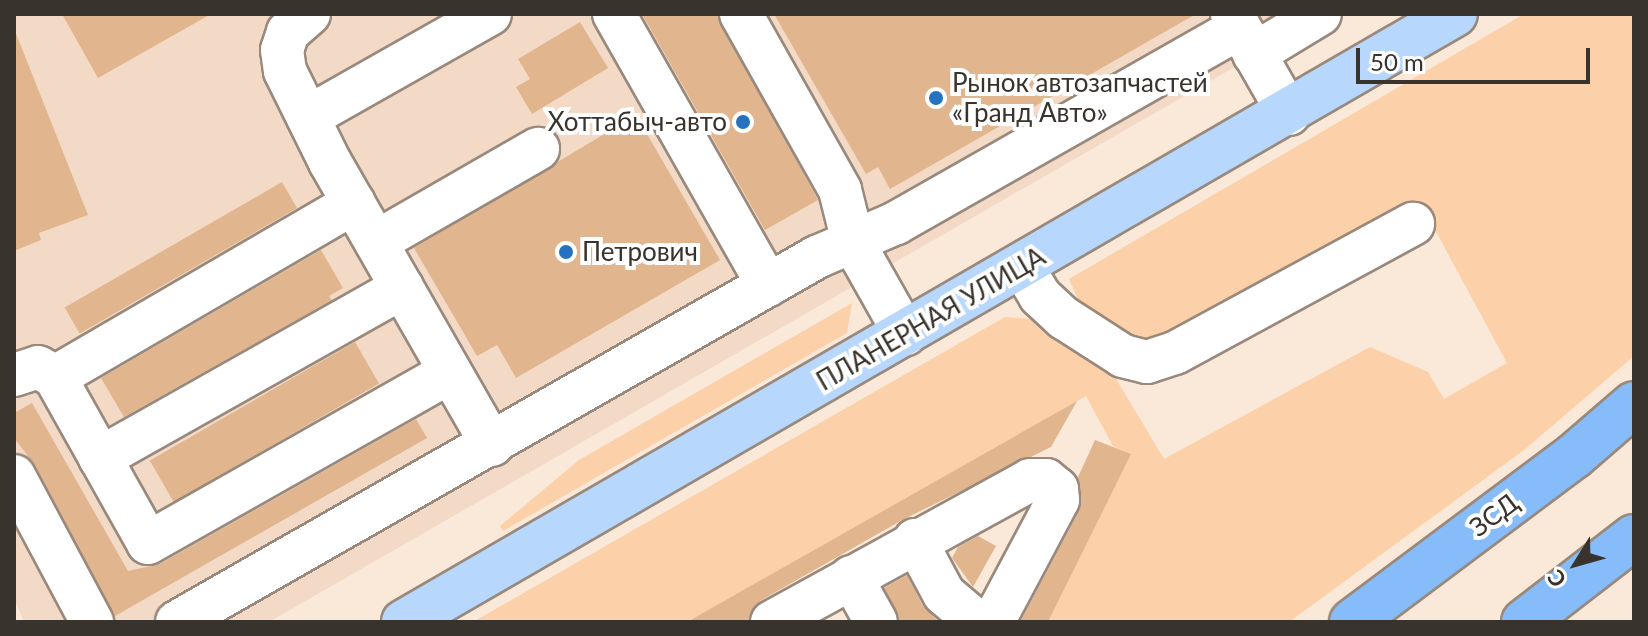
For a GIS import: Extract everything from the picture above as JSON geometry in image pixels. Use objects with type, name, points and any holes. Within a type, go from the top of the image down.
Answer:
[{"type":"highway","name":"ЗСД","points":[[1352,622],[1574,456],[1634,404]]},
{"type":"highway","points":[[1524,622],[1634,537]]},
{"type":"main road","name":"ПЛАНЕРНАЯ УЛИЦА","points":[[404,622],[1289,114],[1455,14]]},
{"type":"lane","points":[[309,14],[288,32],[282,50],[285,71],[354,203],[492,445]]},
{"type":"lane","points":[[308,117],[490,14]]},
{"type":"lane","points":[[614,14],[768,285]]},
{"type":"lane","points":[[741,14],[840,190],[853,242],[905,334]]},
{"type":"lane","points":[[177,622],[768,285],[896,223],[1228,30],[1320,14]]},
{"type":"lane","points":[[1228,30],[1289,114]]},
{"type":"lane","points":[[376,242],[538,149]]},
{"type":"lane","points":[[55,377],[354,203]]},
{"type":"lane","points":[[1022,266],[1040,296],[1064,318],[1123,356],[1147,362],[1175,353],[1413,224]]},
{"type":"lane","points":[[100,458],[402,288]]},
{"type":"lane","points":[[14,375],[38,367],[55,377],[148,543],[450,372]]},
{"type":"lane","points":[[14,476],[92,622]]},
{"type":"lane","points":[[772,622],[915,540],[1030,480],[1046,480],[1057,489],[1058,500],[993,622]]},
{"type":"lane","points":[[915,540],[944,594],[977,622]]},
{"type":"lane","points":[[851,577],[876,622]]},
{"type":"shaded area","points":[[14,14],[1297,14],[1240,64],[269,622],[24,622],[14,598]]},
{"type":"shaded area","points":[[1524,14],[1634,14],[1634,356],[1524,450],[1289,622],[1048,622],[1130,454],[1113,446],[1086,396],[687,622],[473,622],[1005,317],[1033,319],[1107,364],[1164,459],[1370,347],[1428,372],[1444,399],[1507,363],[1420,202],[1355,229],[1311,262],[1176,337],[1143,345],[1081,306],[1069,279]]},
{"type":"shaded area","points":[[852,303],[847,333],[503,531],[500,526],[579,460]]},
{"type":"building","points":[[62,14],[211,14],[98,78]]},
{"type":"building","points":[[642,14],[717,14],[818,200],[765,230]]},
{"type":"building","name":"Рынок автозапчастей «Гранд Авто»","points":[[774,14],[1196,14],[890,189],[878,167],[866,174]]},
{"type":"building","points":[[580,22],[608,68],[532,114],[516,87],[530,79],[518,59]]},
{"type":"building","points":[[15,31],[88,215],[39,233],[41,240],[14,251]]},
{"type":"building","name":"Петрович","points":[[636,115],[720,260],[516,378],[497,345],[477,356],[414,248]]},
{"type":"building","points":[[282,182],[297,208],[80,333],[65,308]]},
{"type":"building","points":[[321,250],[343,288],[329,296],[332,300],[124,417],[101,378]]},
{"type":"building","points":[[355,342],[379,384],[174,502],[150,460]]},
{"type":"building","points":[[1077,401],[1051,447],[904,519],[760,601],[748,622],[687,622]]},
{"type":"building","points":[[32,403],[128,571],[160,564],[416,419],[427,438],[115,616],[35,465],[14,438],[14,413]]},
{"type":"building","points":[[1095,440],[1131,454],[1048,622],[1020,622],[1079,511],[1078,477]]},
{"type":"building","points":[[978,536],[996,546],[973,587],[952,558],[958,547]]},
{"type":"building","points":[[907,575],[923,606],[939,622],[900,622],[884,588]]},
{"type":"place","name":"Рынок автозапчастей «Гранд Авто»","points":[[936,98]]},
{"type":"place","name":"Хоттабыч-авто","points":[[743,122]]},
{"type":"place","name":"Петрович","points":[[566,252]]}]
